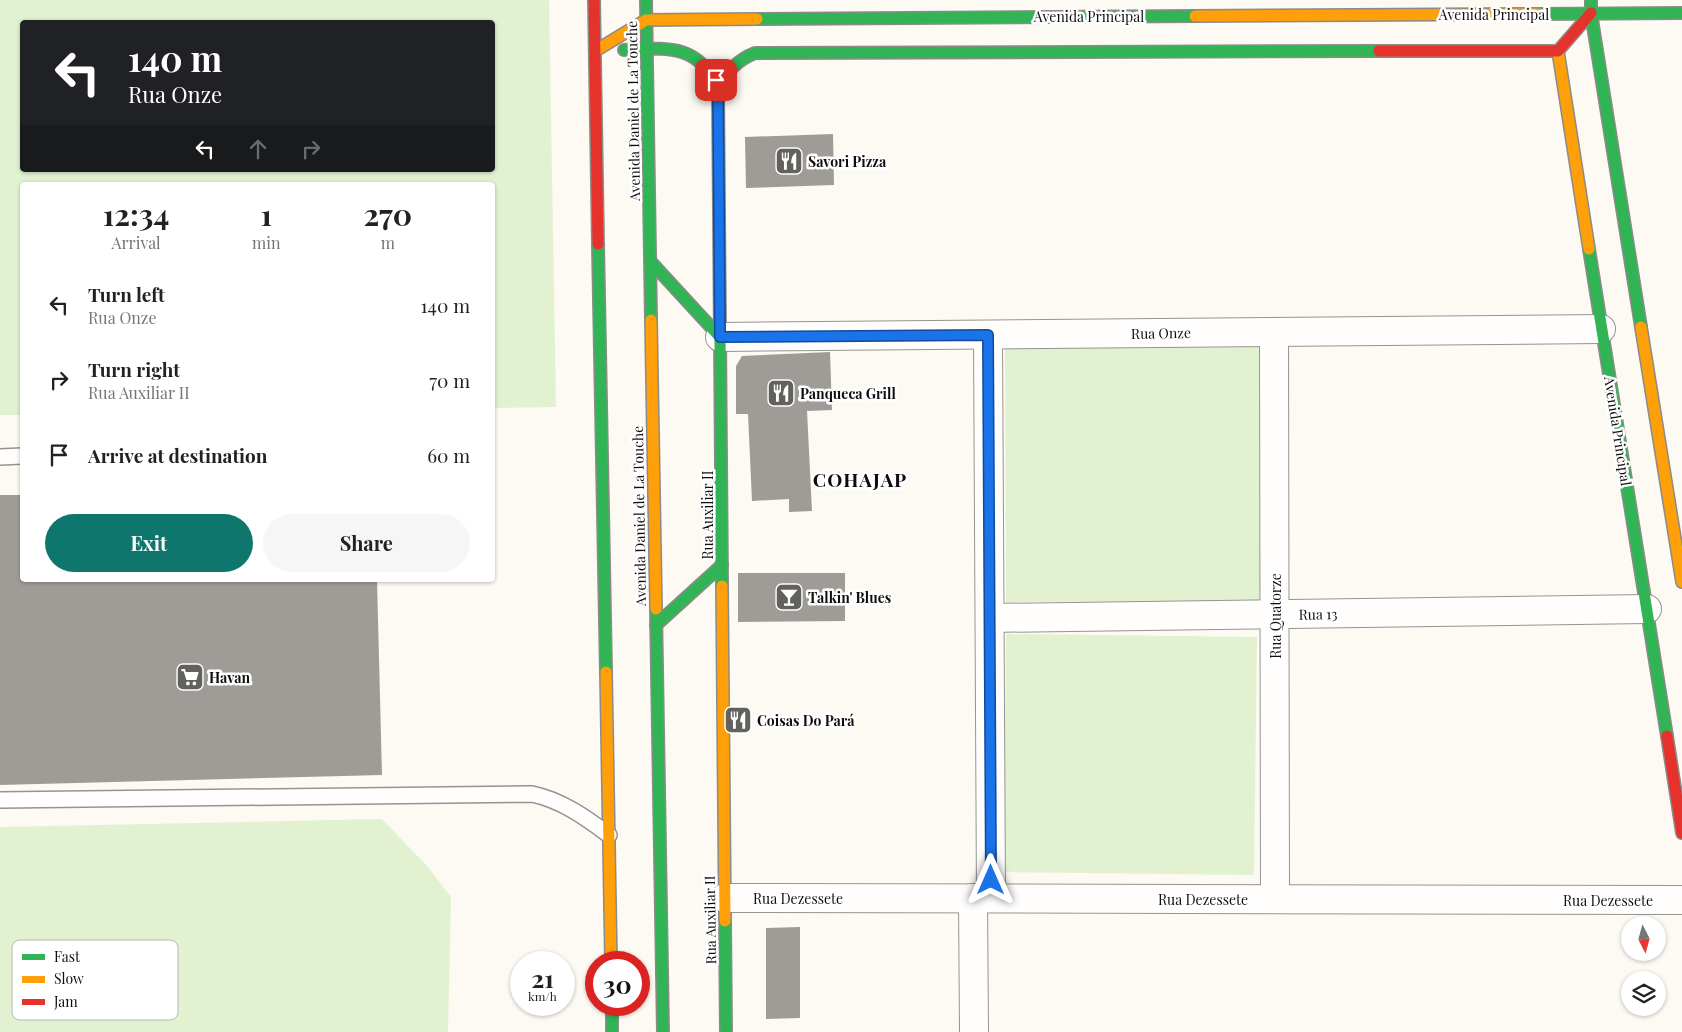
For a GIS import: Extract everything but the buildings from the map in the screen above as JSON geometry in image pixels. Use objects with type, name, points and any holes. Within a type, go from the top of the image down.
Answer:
[{"type":"street","points":[[594,0],[611,951]]},
{"type":"street","name":"Avenida Daniel de La Touche","points":[[646,0],[663,1032]]},
{"type":"street","points":[[1591,0],[1591,13],[1682,582]]},
{"type":"street","points":[[718,88],[726,73],[736,62],[754,53],[987,47],[1558,51],[1591,13]]},
{"type":"street","name":"Avenida Principal","points":[[646,20],[708,14],[987,17],[1682,13]]},
{"type":"street","points":[[595,51],[646,20]]},
{"type":"street","name":"Rua Auxiliar II","points":[[595,51],[678,50],[696,56],[710,68],[718,88],[726,1032]]},
{"type":"street","name":"Avenida Principal","points":[[1558,51],[1601,329],[1681,819]]},
{"type":"street","points":[[650,262],[720,337]]},
{"type":"street","name":"Rua Onze","points":[[720,337],[1601,329]]},
{"type":"street","name":"Rua Quatorze","points":[[1274,332],[1275,899]]},
{"type":"street","points":[[974,1032],[982,898],[990,618],[988,335]]},
{"type":"street","points":[[656,625],[722,565]]},
{"type":"street","name":"Rua 13","points":[[990,618],[1647,609]]},
{"type":"street","name":"Rua Dezessete","points":[[725,898],[1682,900]]},
{"type":"street","points":[[612,1016],[612,1032]]},
{"type":"lane","points":[[0,457],[20,456]]},
{"type":"lane","points":[[0,800],[532,794],[556,801],[584,816],[609,834]]},
{"type":"green space","points":[[0,0],[549,0],[556,407],[495,408],[495,182],[20,182],[20,415],[0,415]]},
{"type":"green space","points":[[1259,345],[1260,601],[1006,602],[1005,346]]},
{"type":"green space","points":[[1006,634],[1257,637],[1254,875],[1004,872]]},
{"type":"green space","points":[[382,819],[428,867],[451,897],[448,1032],[0,1032],[0,827]]},
{"type":"traffic: fast","points":[[646,0],[651,320]]},
{"type":"traffic: fast","points":[[1591,1],[1591,13],[1641,327]]},
{"type":"traffic: fast","points":[[1539,14],[1682,13]]},
{"type":"traffic: fast","points":[[757,19],[1195,16]]},
{"type":"traffic: fast","points":[[624,50],[667,49],[680,51],[701,63],[710,73],[718,88],[722,586]]},
{"type":"traffic: fast","points":[[718,88],[733,67],[755,53],[1379,51]]},
{"type":"traffic: fast","points":[[598,244],[606,672]]},
{"type":"traffic: fast","points":[[1589,249],[1667,736]]},
{"type":"traffic: fast","points":[[651,262],[720,337]]},
{"type":"traffic: fast","points":[[656,625],[722,565]]},
{"type":"traffic: fast","points":[[656,609],[663,1032]]},
{"type":"traffic: fast","points":[[725,921],[726,1032]]},
{"type":"traffic: fast","points":[[612,1016],[612,1032]]},
{"type":"traffic: slow","points":[[1195,16],[1539,14]]},
{"type":"traffic: slow","points":[[595,51],[646,20],[757,19]]},
{"type":"traffic: slow","points":[[1558,51],[1589,249]]},
{"type":"traffic: slow","points":[[651,320],[656,609]]},
{"type":"traffic: slow","points":[[1641,327],[1682,582]]},
{"type":"traffic: slow","points":[[722,586],[725,921]]},
{"type":"traffic: slow","points":[[606,672],[611,951]]},
{"type":"traffic: jam","points":[[594,0],[598,244]]},
{"type":"traffic: jam","points":[[1379,51],[1558,51],[1591,13]]},
{"type":"traffic: jam","points":[[1667,736],[1682,833]]},
{"type":"place","name":"Savori Pizza","points":[[789,161]]},
{"type":"place","name":"Panqueca Grill","points":[[781,393]]},
{"type":"place","name":"Talkin' Blues","points":[[789,597]]},
{"type":"place","name":"Havan","points":[[190,677]]},
{"type":"place","name":"Coisas Do Pará","points":[[738,720]]},
{"type":"district","name":"COHAJAP","points":[[860,479]]},
{"type":"route","points":[[716,80],[718,88],[720,337],[988,335],[991,880]]}]
